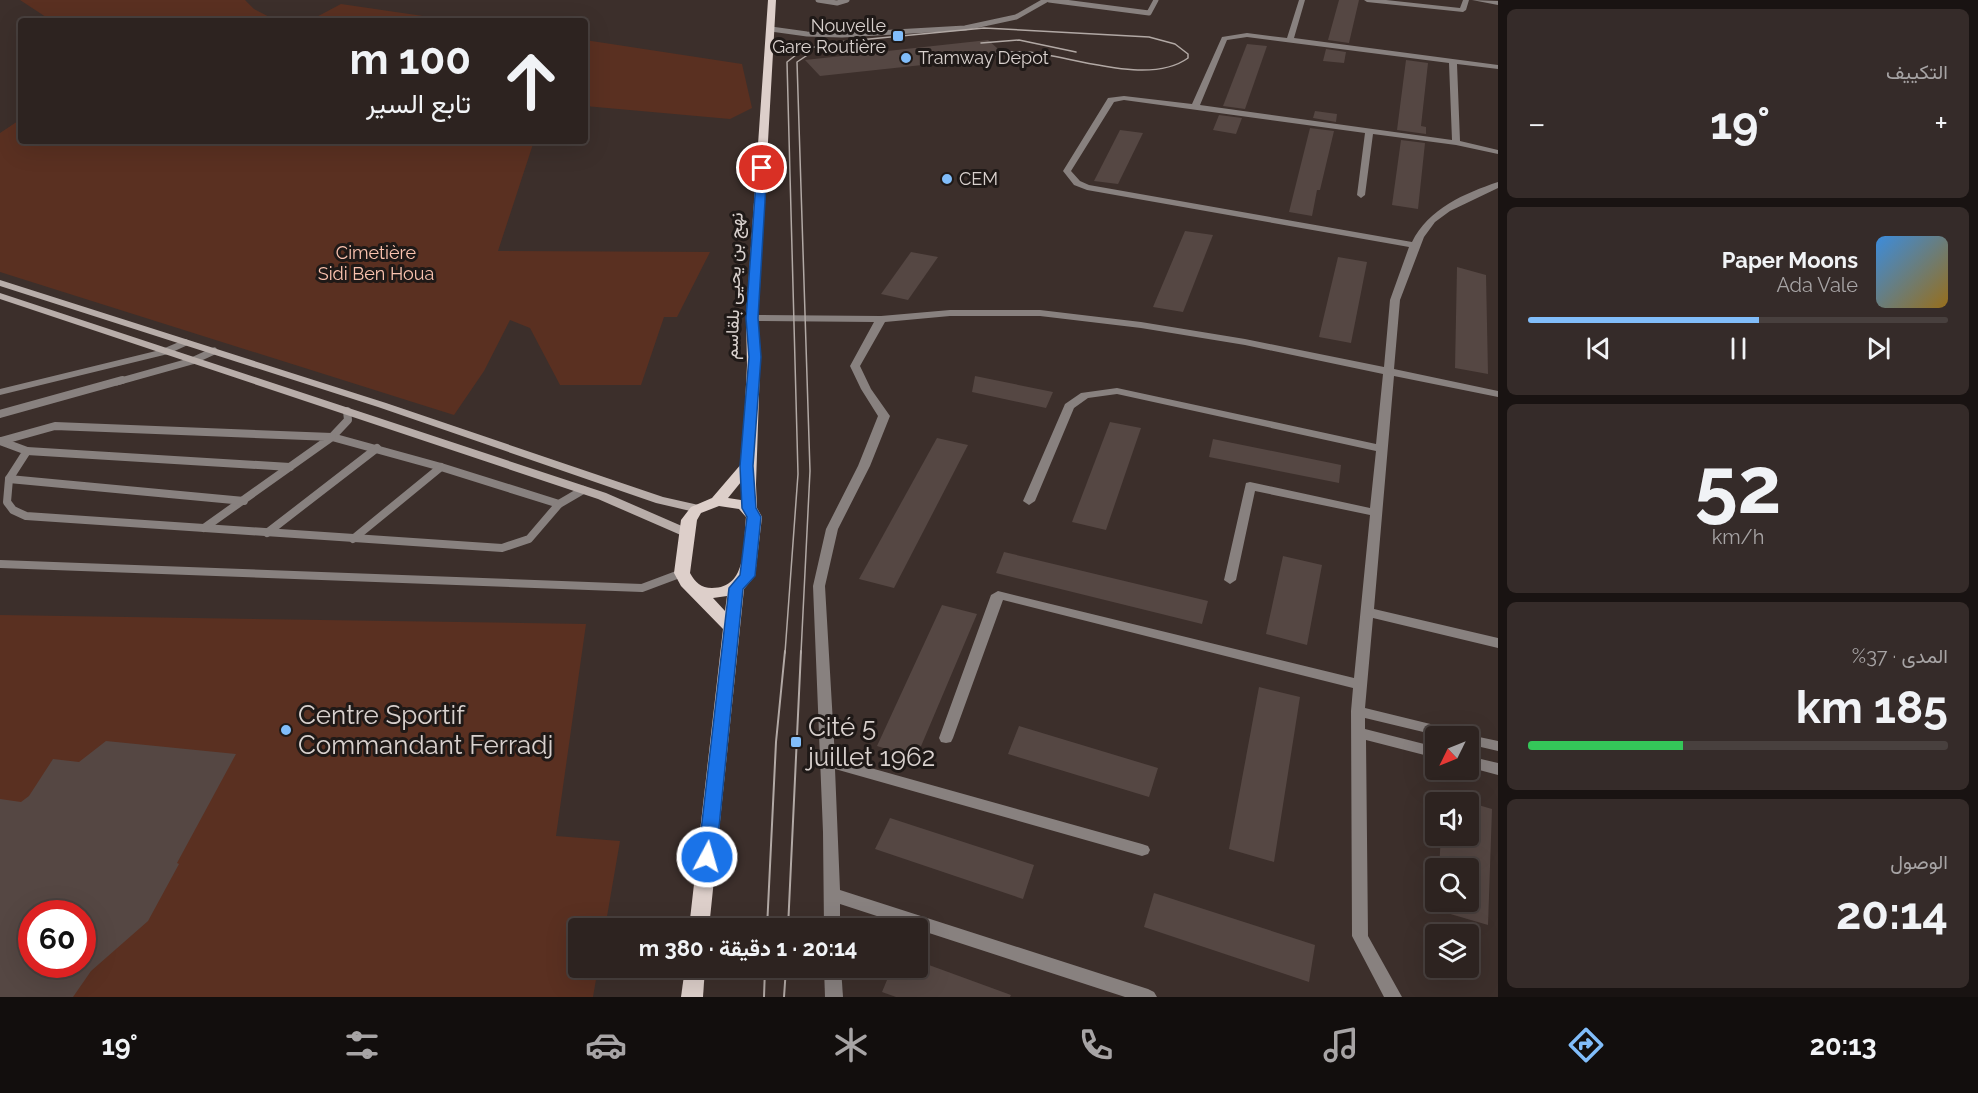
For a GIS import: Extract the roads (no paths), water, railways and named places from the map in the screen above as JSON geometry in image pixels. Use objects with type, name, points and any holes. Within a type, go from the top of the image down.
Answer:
[{"type":"main road","name":"نهج بن يحيى بلقاسم","points":[[749,508],[747,466],[755,357],[752,318],[772,0]]},
{"type":"main road","points":[[0,283],[382,405],[660,500],[699,509]]},
{"type":"main road","points":[[0,296],[583,490],[630,507],[687,533]]},
{"type":"main road","points":[[732,627],[687,582],[682,573],[688,520],[699,509],[717,501],[747,466]]},
{"type":"main road","points":[[696,590],[718,593],[736,588],[747,576],[754,517],[749,508],[735,503],[717,501]]},
{"type":"main road","points":[[700,918],[736,588]]},
{"type":"main road","points":[[692,997],[694,978]]},
{"type":"street","points":[[1290,40],[1302,0]]},
{"type":"street","points":[[1367,0],[1463,10],[1466,0]]},
{"type":"street","points":[[1475,0],[1498,3]]},
{"type":"street","points":[[1195,107],[1222,39],[1247,35],[1498,67]]},
{"type":"street","points":[[1453,61],[1456,143]]},
{"type":"street","points":[[1415,245],[1087,187],[1077,183],[1067,171],[1111,100],[1124,98],[1369,130],[1456,143],[1498,152]]},
{"type":"street","points":[[1362,195],[1369,130]]},
{"type":"street","points":[[1393,997],[1360,936],[1358,711],[1395,300],[1415,245],[1431,221],[1448,208],[1498,185]]},
{"type":"street","points":[[752,318],[881,319],[950,313],[1040,313],[1142,325],[1234,340],[1498,394]]},
{"type":"street","points":[[832,918],[831,832],[819,586],[832,529],[864,466],[884,416],[866,389],[855,366],[881,319]]},
{"type":"street","points":[[0,392],[164,352],[186,342]]},
{"type":"street","points":[[1029,501],[1069,406],[1085,395],[1117,391],[1382,449]]},
{"type":"street","points":[[1230,580],[1250,486],[1376,513]]},
{"type":"street","points":[[946,738],[998,595],[1361,685]]},
{"type":"street","points":[[1367,612],[1498,643]]},
{"type":"street","points":[[1358,711],[1425,728]]},
{"type":"street","points":[[1359,733],[1425,750]]},
{"type":"street","points":[[1479,742],[1498,746]]},
{"type":"street","points":[[827,761],[1142,850]]},
{"type":"street","points":[[1479,764],[1498,769]]},
{"type":"street","points":[[831,894],[1148,997]]},
{"type":"street","points":[[833,978],[834,997]]},
{"type":"lane","points":[[818,0],[844,3],[847,0]]},
{"type":"lane","points":[[771,29],[798,34],[837,36],[977,25],[1010,18],[1047,0],[1149,13],[1156,0]]},
{"type":"lane","points":[[0,414],[192,361],[214,351]]},
{"type":"lane","points":[[204,528],[332,437],[348,420],[347,411]]},
{"type":"lane","points":[[1,441],[55,426],[332,437],[441,466],[559,504]]},
{"type":"lane","points":[[1,441],[27,451],[290,467]]},
{"type":"lane","points":[[267,532],[377,448]]},
{"type":"lane","points":[[27,451],[9,479],[7,502],[14,510],[26,516],[502,548],[529,539],[559,504],[583,490]]},
{"type":"lane","points":[[353,538],[441,466]]},
{"type":"lane","points":[[9,479],[244,501]]},
{"type":"lane","points":[[0,564],[642,588],[682,573]]},
{"type":"tram line","points":[[785,653],[798,474],[787,62],[801,51],[828,43],[984,28],[1149,37],[1175,44],[1188,54],[1188,58],[1172,66],[1153,70],[1133,70],[1029,52],[992,53]]},
{"type":"tram line","points":[[981,43],[1019,40],[1076,52]]},
{"type":"tram line","points":[[801,653],[810,471],[797,62],[809,54]]},
{"type":"tram line","points":[[767,918],[776,742],[785,651]]},
{"type":"tram line","points":[[788,918],[801,651]]},
{"type":"tram line","points":[[764,997],[765,978]]},
{"type":"tram line","points":[[784,997],[785,978]]},
{"type":"place","name":"Nouvelle Gare Routière","points":[[898,36]]},
{"type":"place","name":"Tramway Depot","points":[[906,58]]},
{"type":"place","name":"CEM","points":[[947,179]]},
{"type":"place","name":"Centre Sportif Commandant Ferradj","points":[[286,730]]},
{"type":"place","name":"Cité 5 juillet 1962","points":[[796,742]]},
{"type":"park label","name":"Cimetière Sidi Ben Houa","points":[[376,263]]}]
